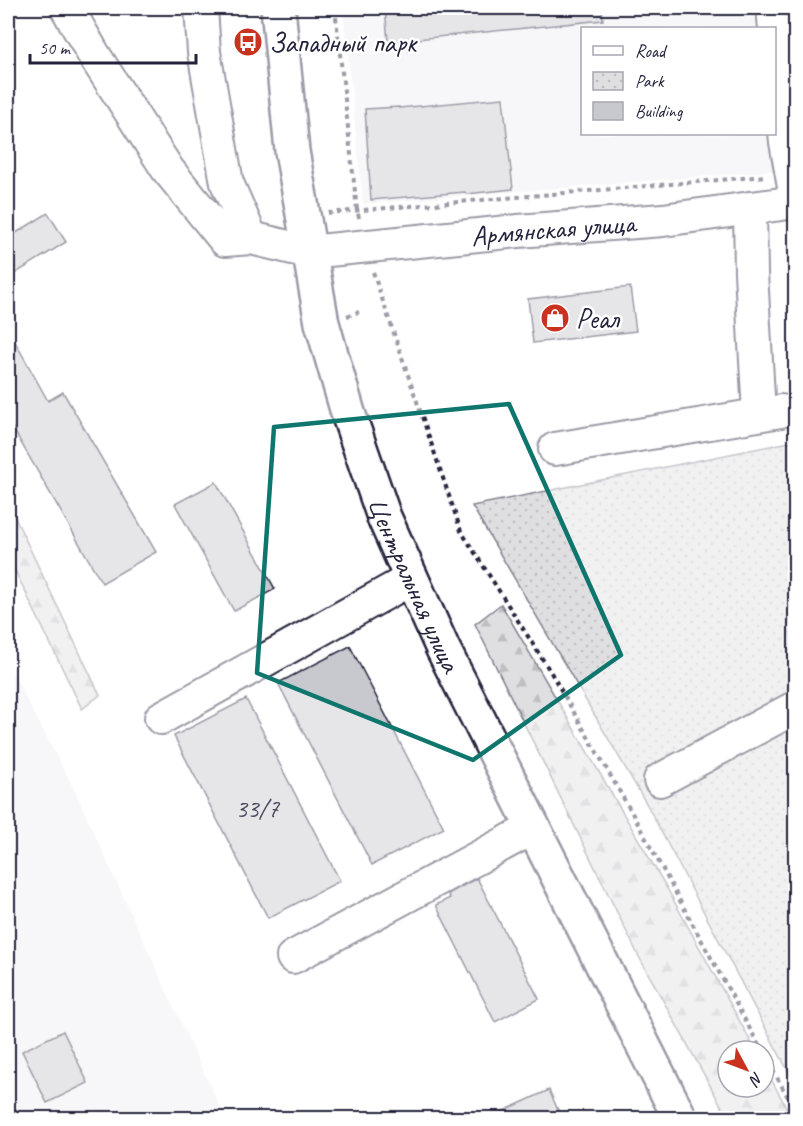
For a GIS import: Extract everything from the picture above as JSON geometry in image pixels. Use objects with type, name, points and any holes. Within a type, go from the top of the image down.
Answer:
[{"type":"main road","name":"Центральная улица","points":[[278,8],[292,151],[322,323],[348,413],[384,517],[443,649],[680,1119]]},
{"type":"street","name":"Армянская улица","points":[[67,8],[94,55],[168,170],[225,240],[250,238],[309,252],[518,231],[663,220],[750,208],[794,191]]},
{"type":"street","points":[[201,8],[204,52],[227,183],[250,238]]},
{"type":"street","points":[[774,8],[776,27]]},
{"type":"street","points":[[776,30],[786,142],[794,191]]},
{"type":"street","points":[[555,449],[770,413],[751,273],[750,208]]},
{"type":"street","points":[[161,718],[411,579]]},
{"type":"street","points":[[660,780],[795,707]]},
{"type":"street","points":[[293,957],[533,828]]},
{"type":"path","points":[[335,8],[357,210],[373,273],[461,531],[550,671],[632,813],[755,1039]]},
{"type":"path","points":[[304,216],[357,210],[794,191]]},
{"type":"path","points":[[776,1077],[795,1112]]},
{"type":"highlighted area","points":[[509,404],[621,655],[473,760],[257,673],[274,427]]},
{"type":"shaded area","points":[[343,8],[795,8],[795,169],[363,204]]},
{"type":"shaded area","points":[[8,664],[74,789],[225,1118],[8,1118]]},
{"type":"green space","points":[[795,441],[795,1084],[776,1048],[776,1039],[771,1039],[646,803],[472,506]]},
{"type":"green space","points":[[8,503],[100,695],[82,709],[8,556]]},
{"type":"green space","points":[[501,604],[668,890],[749,1039],[716,1039],[716,1096],[639,957],[475,624]]},
{"type":"green space","points":[[776,1088],[792,1118],[728,1118],[717,1099],[776,1099]]},
{"type":"building","points":[[385,8],[602,8],[603,20],[388,42]]},
{"type":"building","points":[[503,98],[513,189],[371,200],[365,109]]},
{"type":"building","points":[[48,213],[66,242],[8,278],[8,238]]},
{"type":"building","points":[[630,287],[636,331],[533,343],[528,299]]},
{"type":"building","points":[[8,329],[48,401],[63,392],[156,552],[102,583],[8,420]]},
{"type":"building","points":[[216,482],[275,589],[234,611],[175,504]]},
{"type":"building","points":[[350,646],[444,828],[372,865],[278,683]]},
{"type":"building","points":[[246,699],[340,881],[268,918],[174,736]]},
{"type":"building","points":[[477,878],[539,999],[495,1022],[436,905],[450,898],[448,894]]},
{"type":"building","points":[[63,1031],[88,1083],[47,1103],[22,1051]]},
{"type":"building","points":[[549,1090],[562,1119],[486,1119]]},
{"type":"place","name":"Западный парк","points":[[248,42]]},
{"type":"place","name":"Реал","points":[[555,318]]}]
